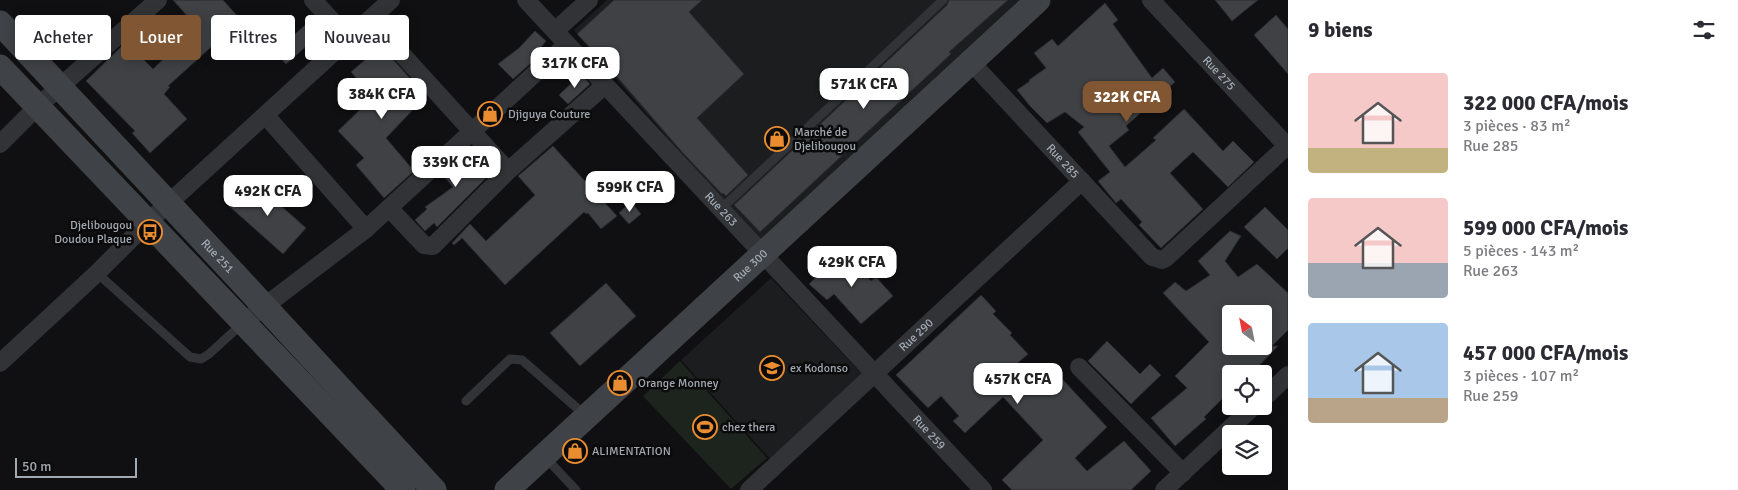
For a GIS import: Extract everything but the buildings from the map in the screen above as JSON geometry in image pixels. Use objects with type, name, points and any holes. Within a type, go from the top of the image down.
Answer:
[{"type":"main road","name":"Rue 300","points":[[507,490],[764,255],[1038,0]]},
{"type":"main road","name":"Rue 251","points":[[0,24],[434,490]]},
{"type":"main road","points":[[0,67],[403,490]]},
{"type":"street","points":[[0,144],[158,0]]},
{"type":"street","points":[[313,0],[327,15]]},
{"type":"street","points":[[374,15],[391,0]]},
{"type":"street","name":"Rue 263","points":[[526,0],[875,374]]},
{"type":"street","points":[[555,31],[589,0]]},
{"type":"street","name":"Rue 275","points":[[1151,0],[1288,146]]},
{"type":"street","points":[[244,322],[366,229],[567,44]]},
{"type":"street","points":[[0,363],[97,273],[148,222],[326,60]]},
{"type":"street","points":[[407,60],[508,171]]},
{"type":"street","name":"Rue 285","points":[[971,62],[1152,257],[1156,259],[1166,258],[1288,146]]},
{"type":"street","points":[[389,208],[424,245],[433,246],[508,171],[605,85]]},
{"type":"street","points":[[266,116],[366,229]]},
{"type":"street","name":"Rue 290","points":[[749,490],[1082,181]]},
{"type":"street","points":[[1079,367],[1183,473]]},
{"type":"street","name":"Rue 259","points":[[875,374],[983,490]]},
{"type":"street","points":[[1272,390],[1288,375]]},
{"type":"street","points":[[1164,490],[1244,415]]},
{"type":"lane","points":[[721,209],[943,0]]},
{"type":"lane","points":[[97,273],[190,357],[201,359],[209,354],[244,322]]},
{"type":"lane","points":[[466,401],[510,359],[522,360],[587,417]]},
{"type":"lane","points":[[544,456],[576,490]]},
{"type":"shaded area","name":"Marché de Djelibougou","points":[[607,0],[1040,0],[763,248],[574,30]]},
{"type":"shaded area","name":"ex Kodonso","points":[[771,278],[863,375],[770,459],[681,360]]},
{"type":"shaded area","name":"chez thera","points":[[680,361],[767,458],[731,489],[643,396]]},
{"type":"place","name":"Djiguya Couture","points":[[490,114]]},
{"type":"place","name":"Marché de Djelibougou","points":[[777,139]]},
{"type":"place","name":"Djelibougou Doudou Plaque","points":[[150,232]]},
{"type":"place","name":"ex Kodonso","points":[[772,368]]},
{"type":"place","name":"Orange Monney","points":[[620,383]]},
{"type":"place","name":"chez thera","points":[[705,427]]},
{"type":"place","name":"ALIMENTATION","points":[[575,451]]}]
